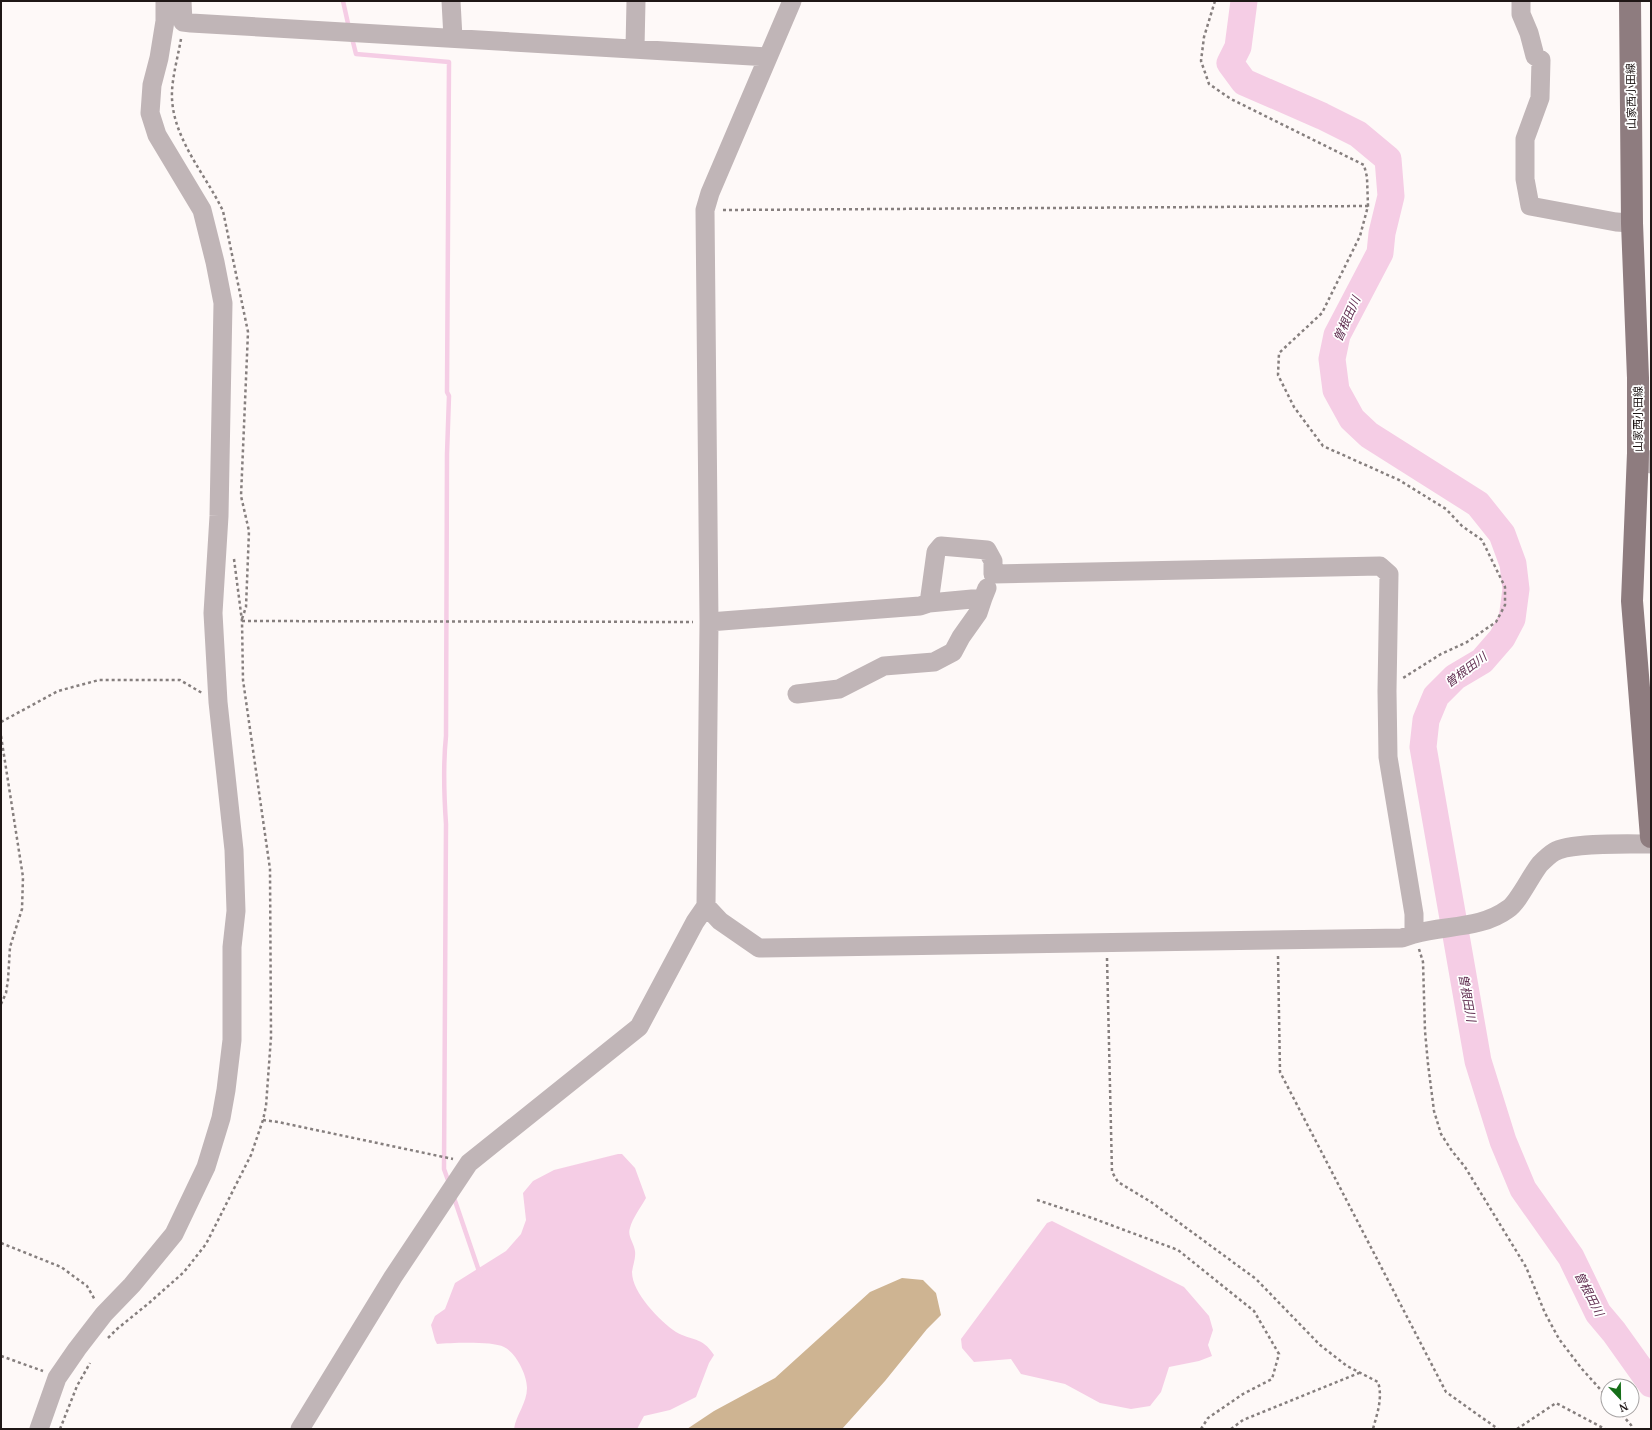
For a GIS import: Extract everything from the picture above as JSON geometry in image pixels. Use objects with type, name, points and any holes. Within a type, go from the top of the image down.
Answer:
[{"type":"main road","name":"山家西小田線","points":[[1630,1],[1632,224],[1638,378],[1645,459],[1632,601],[1651,837]]},
{"type":"street","points":[[39,1429],[58,1378],[77,1349],[104,1314],[132,1285],[174,1234],[206,1166],[221,1118],[232,1040],[232,947],[236,912],[234,850],[218,702],[213,613],[219,516],[222,303],[215,262],[202,210],[157,135],[150,113],[152,85],[166,21],[165,1]]},
{"type":"street","points":[[182,1],[183,22],[191,23],[768,57]]},
{"type":"street","points":[[451,1],[453,38]]},
{"type":"street","points":[[635,48],[636,1]]},
{"type":"street","points":[[300,1429],[393,1277],[469,1163],[639,1027],[695,922],[706,906],[709,622],[705,210],[710,193],[792,1]]},
{"type":"street","points":[[1521,1],[1521,14],[1529,33],[1535,56],[1541,60],[1540,98],[1525,139],[1525,179],[1530,206],[1632,224]]},
{"type":"street","points":[[797,694],[839,689],[884,666],[934,662],[953,652],[961,637],[978,613],[993,574],[994,561],[987,550],[941,546],[936,552],[930,603]]},
{"type":"street","points":[[993,574],[1380,566],[1389,574],[1386,691],[1388,757],[1414,914],[1420,933]]},
{"type":"street","points":[[709,622],[920,606],[930,603],[983,598]]},
{"type":"street","points":[[706,906],[720,921],[759,948],[1402,938],[1420,933],[1478,924],[1510,909],[1540,864],[1554,852],[1572,846],[1651,844]]},
{"type":"path","points":[[1215,1],[1204,37],[1201,61],[1209,84],[1231,100],[1364,165],[1367,177],[1368,206],[1360,236],[1322,313],[1279,353],[1278,375],[1294,407],[1323,446],[1400,480],[1446,509],[1462,526],[1482,540],[1505,587],[1505,605],[1496,622],[1467,642],[1413,670],[1386,691]]},
{"type":"path","points":[[705,210],[1368,206]]},
{"type":"path","points":[[106,1341],[117,1329],[184,1272],[206,1244],[251,1156],[266,1106],[271,1038],[271,889],[270,869],[243,680],[242,621],[709,622]]},
{"type":"path","points":[[1,722],[58,692],[99,680],[180,680],[218,702]]},
{"type":"path","points":[[1,736],[23,877],[22,909],[10,947],[6,993],[1,1004]]},
{"type":"path","points":[[1420,933],[1423,962],[1425,1032],[1428,1064],[1434,1111],[1441,1134],[1465,1167],[1526,1267],[1545,1313],[1559,1339],[1582,1369],[1600,1389]]},
{"type":"path","points":[[1278,940],[1280,1072],[1446,1392],[1498,1429]]},
{"type":"path","points":[[1107,942],[1112,1172],[1118,1182],[1151,1202],[1256,1279],[1320,1345],[1347,1366],[1378,1382],[1380,1390],[1379,1407],[1373,1429]]},
{"type":"path","points":[[263,1120],[469,1163]]},
{"type":"path","points":[[1037,1200],[1092,1218],[1178,1250],[1254,1311],[1279,1354],[1272,1379],[1243,1394],[1208,1418],[1201,1429]]},
{"type":"path","points":[[1,1243],[61,1267],[77,1278],[87,1286],[104,1314]]},
{"type":"path","points":[[1,1356],[51,1374],[58,1378]]},
{"type":"path","points":[[60,1429],[77,1386],[92,1359]]},
{"type":"path","points":[[1231,1429],[1244,1420],[1359,1372]]},
{"type":"path","points":[[1517,1429],[1556,1403],[1605,1429]]},
{"type":"path","points":[[1625,1418],[1633,1429]]},
{"type":"shaded area","points":[[622,1154],[635,1168],[646,1198],[631,1224],[629,1231],[635,1251],[632,1272],[633,1280],[637,1289],[648,1306],[662,1321],[681,1335],[701,1342],[710,1349],[714,1355],[709,1363],[696,1397],[670,1410],[644,1416],[637,1429],[514,1429],[527,1393],[527,1383],[517,1359],[504,1347],[498,1345],[471,1343],[437,1344],[431,1325],[435,1316],[445,1309],[455,1283],[506,1251],[521,1234],[526,1220],[523,1193],[533,1181],[554,1170]]},
{"type":"shaded area","points":[[1052,1221],[1184,1287],[1209,1316],[1213,1330],[1208,1345],[1212,1356],[1199,1361],[1169,1367],[1161,1392],[1150,1406],[1131,1409],[1100,1403],[1065,1384],[1021,1374],[1011,1359],[974,1362],[962,1348],[961,1339],[1047,1223]]},
{"type":"shaded area","points":[[902,1278],[923,1280],[936,1293],[941,1315],[927,1329],[885,1381],[842,1429],[687,1429],[714,1411],[775,1378],[870,1292]]},
{"type":"waterway","points":[[343,1],[349,28]]},
{"type":"waterway","name":"曽根田川","points":[[1244,1],[1238,47],[1230,63],[1244,82],[1322,116],[1358,134],[1388,159],[1391,196],[1382,233],[1380,253],[1337,335],[1332,359],[1336,390],[1352,419],[1369,435],[1478,504],[1502,534],[1513,564],[1516,589],[1512,619],[1502,638],[1482,661],[1455,677],[1436,696],[1426,720],[1423,747],[1478,1061],[1503,1141],[1523,1189],[1571,1257],[1598,1313],[1614,1332],[1651,1384]]},
{"type":"waterway","points":[[352,38],[356,54],[449,62],[447,392],[449,396],[447,454],[446,736],[444,769],[446,824],[444,1169],[449,1183]]},
{"type":"waterway","points":[[453,1195],[480,1274]]}]
